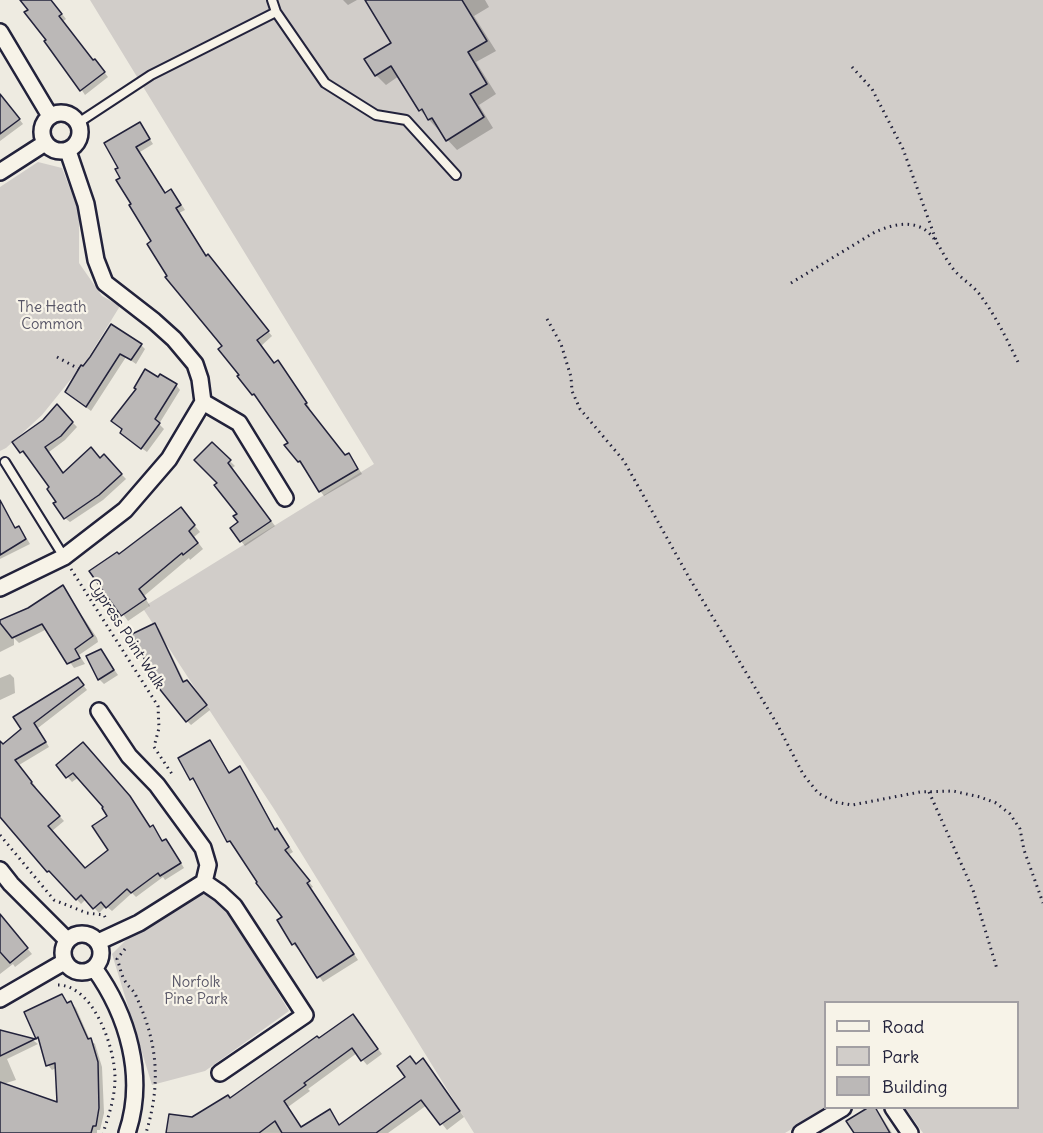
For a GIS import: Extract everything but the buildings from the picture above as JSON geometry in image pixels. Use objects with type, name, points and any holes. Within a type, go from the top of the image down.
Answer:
[{"type":"street","points":[[0,32],[50,116]]},
{"type":"street","points":[[63,113],[70,115],[78,123],[81,132],[77,145],[68,151],[53,150],[45,143],[42,127],[50,116],[63,113]]},
{"type":"street","points":[[0,172],[45,143]]},
{"type":"street","points":[[0,588],[64,557],[125,510],[169,459],[203,402],[200,379],[195,364],[174,339],[154,321],[105,283],[96,260],[86,204],[68,151]]},
{"type":"street","points":[[203,402],[239,423],[285,498]]},
{"type":"street","points":[[97,972],[75,971],[64,962],[63,949],[67,940],[72,936],[86,934],[104,940],[139,923],[204,882],[208,865],[203,848],[157,785],[129,756],[99,711]]},
{"type":"street","points":[[0,870],[67,940]]},
{"type":"street","points":[[204,882],[234,906],[304,1015],[220,1073]]},
{"type":"street","points":[[104,940],[97,972],[111,992],[135,1059],[136,1093],[127,1133]]},
{"type":"street","points":[[0,999],[64,962]]},
{"type":"street","points":[[801,1133],[840,1109]]},
{"type":"street","points":[[894,1109],[910,1133]]},
{"type":"lane","points":[[272,0],[276,12],[326,83],[376,115],[406,120],[456,175]]},
{"type":"lane","points":[[78,123],[151,75],[276,12]]},
{"type":"lane","points":[[5,462],[64,557]]},
{"type":"path","points":[[852,67],[872,89],[903,149],[939,247]]},
{"type":"path","points":[[791,283],[889,226],[903,224],[920,227],[930,234],[952,268],[979,293],[1019,364]]},
{"type":"path","points":[[547,319],[561,344],[572,377],[572,391],[580,409],[624,461],[691,581],[777,724],[803,774],[818,793],[835,802],[852,805],[930,792],[953,791],[980,796],[996,803],[1010,814],[1020,829],[1024,850],[1043,903]]},
{"type":"path","points":[[57,357],[79,369]]},
{"type":"path","name":"Cypress Point Walk","points":[[64,557],[158,706],[159,728],[154,747],[172,774],[157,785]]},
{"type":"path","points":[[930,792],[973,890],[997,969]]},
{"type":"path","points":[[0,835],[54,900],[87,913],[104,915],[107,920],[104,940],[117,959],[124,980],[135,994],[149,1031],[157,1071],[153,1110],[147,1133]]},
{"type":"path","points":[[97,972],[117,959],[125,948]]},
{"type":"path","points":[[54,985],[68,985],[82,994],[92,1007],[108,1040],[115,1076],[112,1105],[103,1133]]},
{"type":"green space","points":[[90,0],[1043,0],[1043,1133],[923,1133],[906,1109],[1019,1109],[1019,1001],[824,1001],[825,1109],[785,1133],[474,1133],[274,809],[144,610],[149,607],[148,604],[374,464]]},
{"type":"green space","name":"The Heath Common","points":[[38,162],[62,168],[79,212],[79,263],[102,296],[120,306],[88,358],[42,415],[0,451],[0,187]]},
{"type":"green space","name":"Norfolk Pine Park","points":[[197,892],[211,895],[224,903],[289,1011],[205,1071],[152,1085],[112,954],[133,933]]}]
